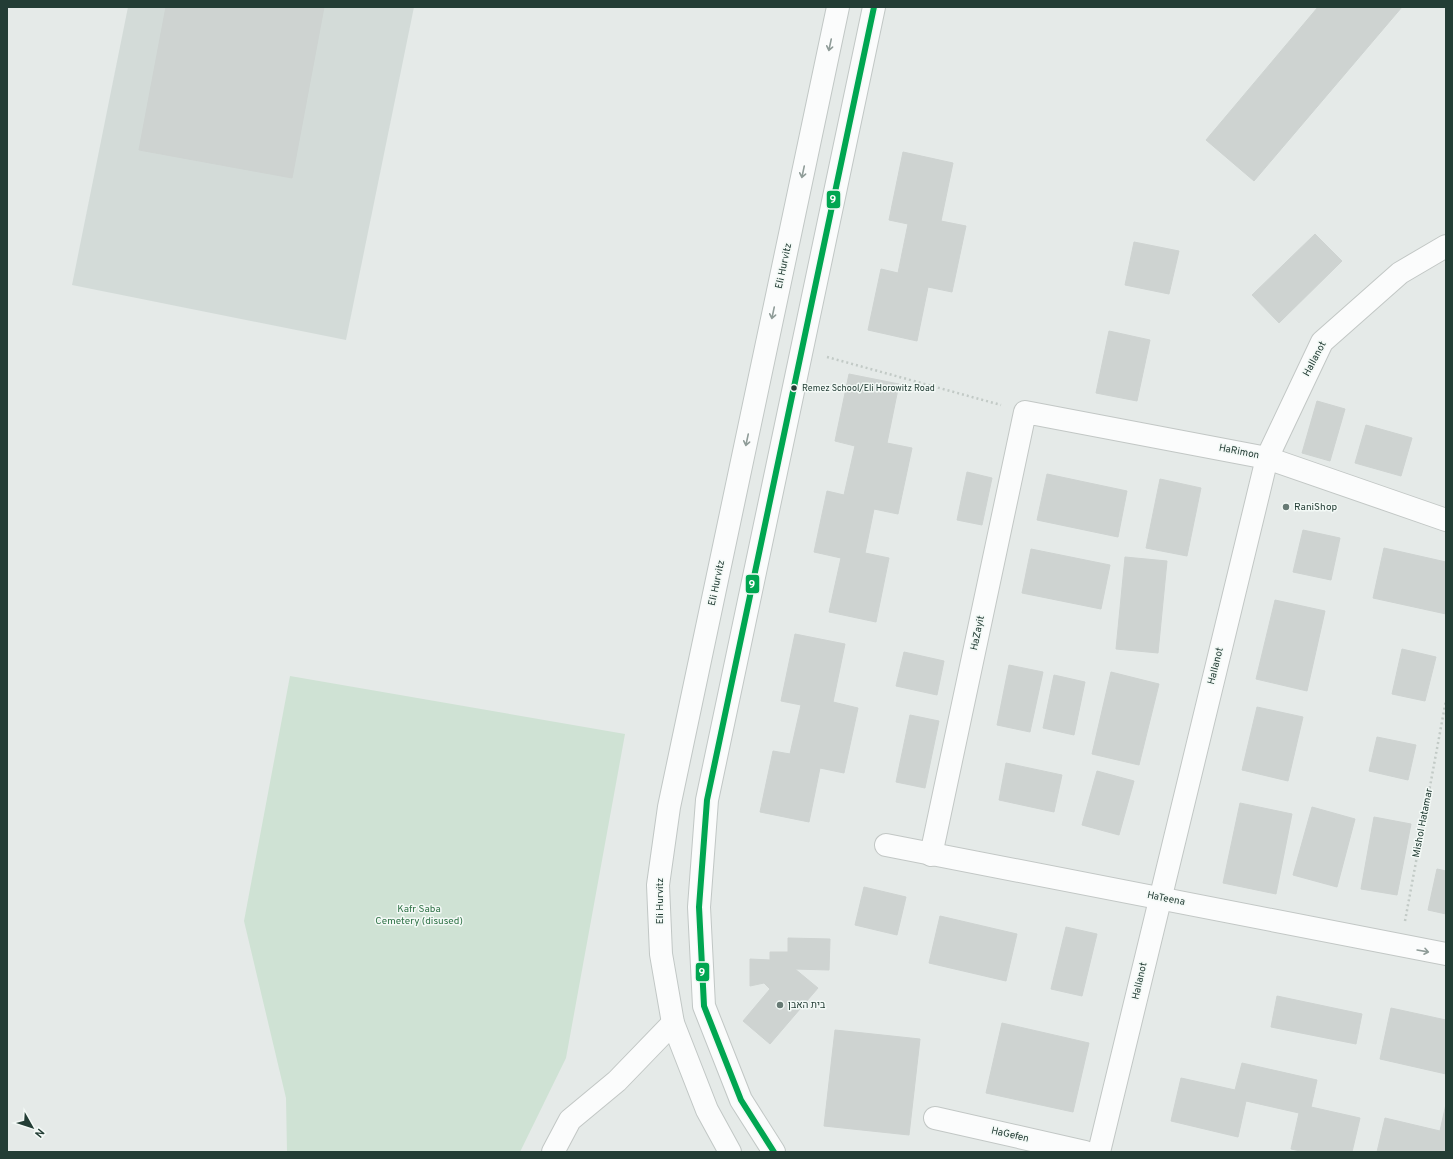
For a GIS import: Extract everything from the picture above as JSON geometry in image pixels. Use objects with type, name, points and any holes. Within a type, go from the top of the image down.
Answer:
[{"type":"street","name":"Eli Hurvitz","points":[[730,1152],[707,1110],[672,1023],[661,954],[658,885],[669,807],[838,7]]},
{"type":"street","points":[[774,1152],[741,1100],[704,1006],[699,907],[707,800],[874,7]]},
{"type":"street","name":"HaIlanot","points":[[1099,1152],[1267,458],[1322,342],[1400,272],[1446,246]]},
{"type":"street","name":"HaRimon","points":[[1025,412],[1267,458],[1446,520]]},
{"type":"street","name":"HaZayit","points":[[931,854],[1025,412]]},
{"type":"street","name":"HaTeena","points":[[886,845],[1160,898],[1400,947],[1446,954]]},
{"type":"street","points":[[553,1152],[555,1145],[570,1120],[616,1081],[672,1023]]},
{"type":"street","name":"HaGefen","points":[[935,1118],[1085,1152]]},
{"type":"path","points":[[801,350],[1025,412]]},
{"type":"path","name":"Mishol Hatamar","points":[[1400,947],[1446,700]]},
{"type":"shaded area","points":[[128,7],[414,7],[346,340],[72,285]]},
{"type":"green space","name":"Kafr Saba Cemetery (disused)","points":[[290,676],[625,734],[566,1058],[520,1152],[287,1152],[286,1098],[244,921]]},
{"type":"building","points":[[166,7],[324,7],[292,178],[139,150]]},
{"type":"building","points":[[1318,7],[1402,7],[1254,181],[1206,140]]},
{"type":"building","points":[[903,152],[953,163],[941,221],[966,226],[952,292],[928,287],[917,341],[868,330],[881,269],[898,273],[908,224],[889,220]]},
{"type":"building","points":[[1315,234],[1342,261],[1279,323],[1252,295]]},
{"type":"building","points":[[1134,242],[1179,251],[1169,294],[1125,285]]},
{"type":"building","points":[[1109,331],[1150,340],[1137,401],[1096,393]]},
{"type":"building","points":[[849,374],[899,384],[887,443],[912,448],[898,514],[874,509],[865,553],[889,558],[876,622],[829,612],[841,558],[814,552],[827,491],[844,495],[855,446],[835,441]]},
{"type":"building","points":[[1317,401],[1345,409],[1330,461],[1302,453]]},
{"type":"building","points":[[1366,425],[1412,438],[1401,476],[1355,463]]},
{"type":"building","points":[[967,472],[992,478],[982,525],[957,520]]},
{"type":"building","points":[[1047,474],[1127,491],[1118,537],[1037,520]]},
{"type":"building","points":[[1160,479],[1201,488],[1187,556],[1146,548]]},
{"type":"building","points":[[1303,530],[1340,538],[1331,580],[1293,572]]},
{"type":"building","points":[[1384,548],[1446,562],[1446,614],[1373,598]]},
{"type":"building","points":[[1031,549],[1110,565],[1101,609],[1022,593]]},
{"type":"building","points":[[1125,557],[1167,561],[1158,653],[1116,649]]},
{"type":"building","points":[[1275,600],[1325,611],[1307,691],[1256,679]]},
{"type":"building","points":[[795,634],[845,644],[833,702],[858,708],[844,773],[820,768],[809,822],[760,812],[773,751],[790,754],[801,705],[781,701]]},
{"type":"building","points":[[1402,649],[1436,657],[1425,701],[1392,694]]},
{"type":"building","points":[[904,652],[944,661],[937,695],[896,686]]},
{"type":"building","points":[[1009,665],[1043,672],[1030,732],[997,725]]},
{"type":"building","points":[[1111,672],[1159,684],[1139,765],[1092,754]]},
{"type":"building","points":[[1054,675],[1085,682],[1074,735],[1043,728]]},
{"type":"building","points":[[1257,707],[1303,717],[1288,781],[1242,770]]},
{"type":"building","points":[[910,715],[939,721],[925,788],[896,782]]},
{"type":"building","points":[[1377,737],[1416,745],[1408,780],[1369,771]]},
{"type":"building","points":[[1006,763],[1062,775],[1054,812],[999,800]]},
{"type":"building","points":[[1097,771],[1134,781],[1119,835],[1082,825]]},
{"type":"building","points":[[1240,803],[1292,814],[1276,894],[1223,883]]},
{"type":"building","points":[[1312,807],[1355,819],[1337,887],[1293,875]]},
{"type":"building","points":[[1374,817],[1411,824],[1397,895],[1361,889]]},
{"type":"building","points":[[1437,869],[1446,871],[1446,914],[1428,910]]},
{"type":"building","points":[[864,887],[906,897],[897,935],[855,925]]},
{"type":"building","points":[[940,916],[1017,934],[1006,981],[929,963]]},
{"type":"building","points":[[1066,927],[1097,934],[1082,996],[1051,989]]},
{"type":"building","name":"בית האבן","points":[[788,938],[830,939],[829,970],[795,969],[818,988],[770,1044],[743,1021],[770,989],[764,983],[750,986],[750,959],[770,960],[770,952],[788,952]]},
{"type":"building","points":[[1277,996],[1362,1014],[1356,1044],[1271,1027]]},
{"type":"building","points":[[1391,1008],[1446,1020],[1446,1074],[1380,1059]]},
{"type":"building","points":[[1002,1023],[1089,1043],[1073,1112],[986,1093]]},
{"type":"building","points":[[835,1030],[920,1039],[909,1135],[824,1126]]},
{"type":"building","points":[[1242,1063],[1317,1080],[1311,1107],[1360,1118],[1352,1152],[1305,1152],[1291,1149],[1299,1113],[1246,1101],[1238,1137],[1171,1121],[1181,1078],[1235,1090]]},
{"type":"building","points":[[1446,1104],[1446,1152],[1377,1152],[1385,1118],[1440,1131]]},
{"type":"transit line","name":"9","points":[[774,1152],[741,1100],[704,1006],[699,907],[707,800],[874,7]]},
{"type":"place","name":"Remez School/Eli Horowitz Road","points":[[794,388]]},
{"type":"place","name":"RaniShop","points":[[1286,507]]},
{"type":"place","name":"בית האבן","points":[[780,1005]]}]
